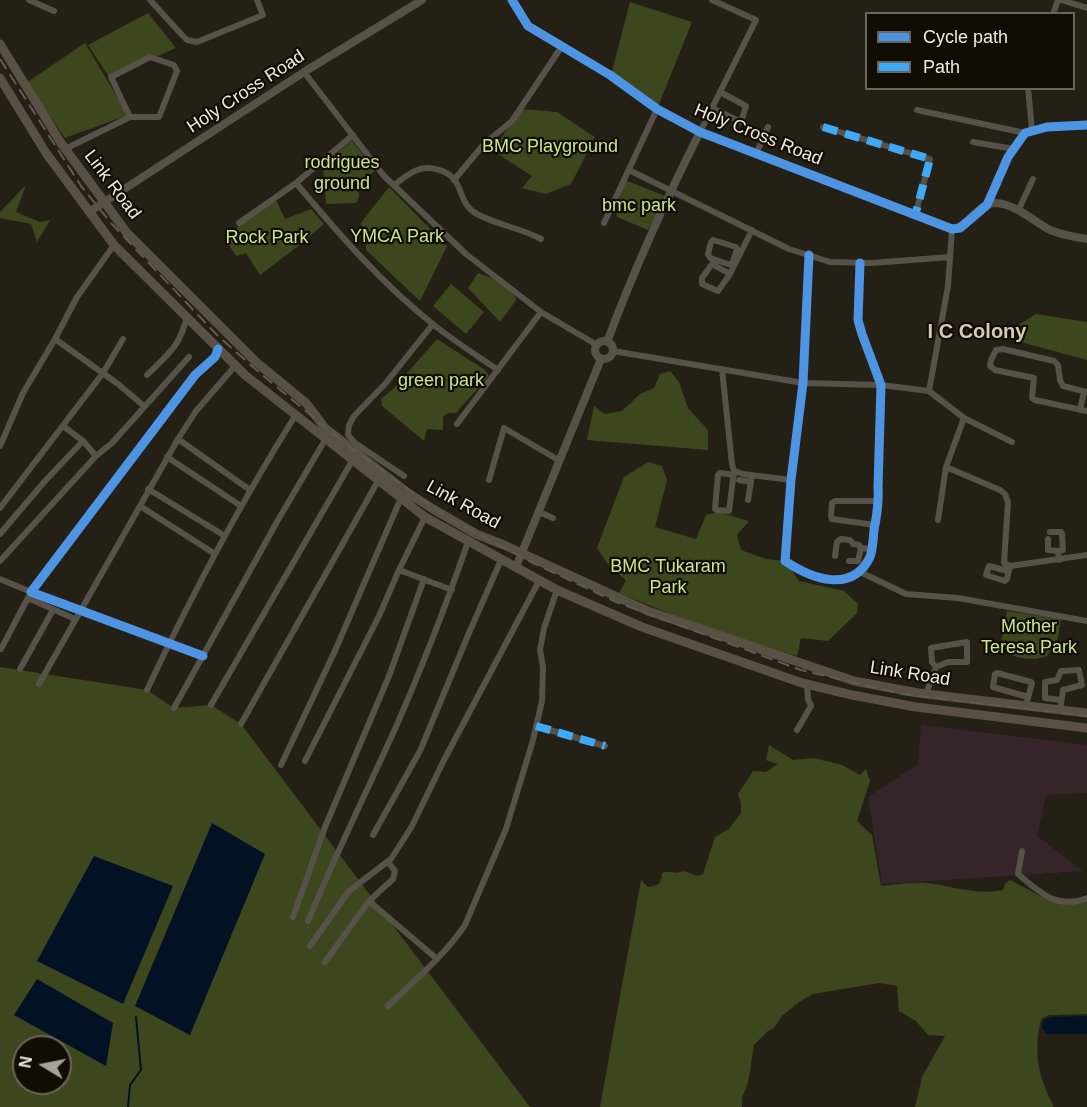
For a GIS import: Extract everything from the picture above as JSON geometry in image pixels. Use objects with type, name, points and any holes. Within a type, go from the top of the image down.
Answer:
[{"type":"main road","name":"Link Road","points":[[0,44],[43,117],[127,233],[256,362],[306,403],[325,428],[408,493],[433,509],[476,534],[648,610],[808,667],[854,681],[926,694],[1061,705],[1087,713]]},
{"type":"main road","name":"Link Road","points":[[0,78],[29,127],[114,244],[235,366],[378,481],[425,516],[468,542],[557,590],[642,627],[807,684],[916,707],[1087,728]]},
{"type":"street","points":[[29,0],[54,11]]},
{"type":"street","points":[[150,0],[187,40],[197,42],[263,15],[257,0]]},
{"type":"street","name":"Holy Cross Road","points":[[89,212],[304,72],[422,0]]},
{"type":"street","name":"Holy Cross Road","points":[[512,0],[528,26],[610,75],[657,109],[700,132],[952,229]]},
{"type":"street","points":[[607,342],[670,190],[756,20],[712,0]]},
{"type":"street","points":[[1059,0],[1087,8]]},
{"type":"street","points":[[454,180],[484,144],[512,121],[562,45]]},
{"type":"street","points":[[65,149],[130,117],[159,117],[177,72],[174,65],[150,57],[111,77],[130,117]]},
{"type":"street","points":[[304,72],[394,185],[465,254],[541,312],[597,345]]},
{"type":"street","points":[[929,391],[948,286],[952,229],[963,226],[987,205],[1008,157],[1029,132],[1028,90]]},
{"type":"street","points":[[712,108],[741,122],[746,106],[720,92]]},
{"type":"street","points":[[604,223],[657,109]]},
{"type":"street","points":[[917,110],[1029,132],[1087,125]]},
{"type":"street","points":[[756,154],[768,127]]},
{"type":"street","points":[[823,128],[930,159],[915,216]]},
{"type":"street","points":[[239,223],[296,183],[353,135]]},
{"type":"street","points":[[973,142],[1014,149]]},
{"type":"street","points":[[394,185],[417,169],[441,170],[454,180],[462,201],[475,214],[526,231],[541,239]]},
{"type":"street","points":[[629,170],[789,249],[830,262],[860,263],[950,257]]},
{"type":"street","points":[[1018,211],[1034,179]]},
{"type":"street","points":[[296,183],[332,226],[384,280],[433,324],[498,370]]},
{"type":"street","points":[[987,205],[998,203],[1063,235],[1087,239]]},
{"type":"street","points":[[730,274],[712,264],[702,278],[702,284],[718,291],[730,274],[752,230]]},
{"type":"street","points":[[713,240],[736,247],[733,266],[709,256],[713,240]]},
{"type":"street","points":[[0,446],[23,393],[55,339],[76,297],[114,244]]},
{"type":"street","points":[[809,255],[803,383],[785,561],[798,570],[837,580],[851,578],[860,572],[871,555],[879,501],[882,385],[858,320],[860,263]]},
{"type":"street","points":[[457,424],[541,312]]},
{"type":"street","points":[[147,375],[177,345],[187,316]]},
{"type":"street","points":[[404,476],[355,443],[348,435],[349,425],[354,416],[385,384],[433,324]]},
{"type":"street","points":[[55,339],[144,406]]},
{"type":"street","points":[[0,508],[103,373],[123,339]]},
{"type":"street","points":[[597,345],[607,342],[613,351]]},
{"type":"street","points":[[597,345],[596,354],[601,359]]},
{"type":"street","points":[[1,649],[29,595],[195,375],[215,357],[218,349]]},
{"type":"street","points":[[1003,349],[1054,361],[1058,365],[1063,386],[1085,392],[1083,411],[1035,400],[1031,393],[1034,378],[995,370],[990,366],[991,360],[996,350],[1003,349]]},
{"type":"street","points":[[601,359],[608,358],[613,351]]},
{"type":"street","points":[[613,351],[803,383],[882,385],[929,391],[964,418],[1012,442]]},
{"type":"street","points":[[0,561],[96,456],[112,443],[189,357]]},
{"type":"street","points":[[516,567],[601,359]]},
{"type":"street","points":[[39,684],[178,439],[196,411],[235,366]]},
{"type":"street","points":[[722,369],[734,473],[729,511],[715,509],[720,473],[734,473],[751,479]]},
{"type":"street","points":[[147,690],[215,554],[250,490],[295,416]]},
{"type":"street","points":[[938,520],[946,466],[964,418]]},
{"type":"street","points":[[63,426],[83,441],[96,456]]},
{"type":"street","points":[[489,480],[504,428],[560,461]]},
{"type":"street","points":[[178,439],[250,490]]},
{"type":"street","points":[[174,708],[326,440]]},
{"type":"street","points":[[0,534],[83,441]]},
{"type":"street","points":[[167,457],[241,506]]},
{"type":"street","points":[[211,705],[352,461]]},
{"type":"street","points":[[946,466],[1005,494],[1008,502],[1004,563],[1009,568],[1087,555]]},
{"type":"street","points":[[748,500],[751,479]]},
{"type":"street","points":[[739,480],[792,480]]},
{"type":"street","points":[[241,724],[378,481]]},
{"type":"street","points":[[148,489],[225,536]]},
{"type":"street","points":[[281,765],[334,653],[401,498]]},
{"type":"street","points":[[875,525],[832,519],[832,503],[835,501],[879,501]]},
{"type":"street","points":[[140,506],[215,554]]},
{"type":"street","points":[[538,513],[552,520]]},
{"type":"street","points":[[305,761],[380,616],[425,516]]},
{"type":"street","points":[[1061,532],[1062,550],[1058,551],[1048,550],[1049,536],[1061,532]]},
{"type":"street","points":[[835,556],[837,542],[841,539],[850,540],[853,544],[860,545],[861,548],[872,549]]},
{"type":"street","points":[[308,921],[344,835],[395,728],[452,590],[468,542]]},
{"type":"street","points":[[849,561],[858,561],[861,548]]},
{"type":"street","points":[[1058,551],[1059,560]]},
{"type":"street","points":[[373,835],[420,751],[501,560]]},
{"type":"street","points":[[399,570],[452,590]]},
{"type":"street","points":[[860,572],[906,594],[958,598],[1087,621]]},
{"type":"street","points":[[0,579],[53,610],[75,619]]},
{"type":"street","points":[[293,917],[325,827],[388,676],[424,579]]},
{"type":"street","points":[[310,946],[349,891],[388,861],[412,826],[444,760],[539,581]]},
{"type":"street","points":[[387,1006],[437,959],[465,925],[506,829],[542,701],[543,667],[540,650],[544,628],[557,590]]},
{"type":"street","points":[[29,595],[80,609],[203,656]]},
{"type":"street","points":[[20,669],[53,610]]},
{"type":"street","points":[[926,694],[936,667],[948,662],[967,662],[967,642],[931,648],[932,662],[936,667]]},
{"type":"street","points":[[1079,670],[1082,685],[1063,690],[1061,705],[1045,698],[1045,682],[1057,680],[1060,671],[1079,670]]},
{"type":"street","points":[[997,672],[1031,682],[1027,701],[993,687],[995,674],[997,672]]},
{"type":"street","points":[[797,730],[811,706],[807,684]]},
{"type":"street","points":[[536,726],[605,746]]},
{"type":"street","points":[[1022,850],[1018,874],[1045,897],[1075,903],[1087,898]]},
{"type":"street","points":[[325,962],[369,901],[395,875],[388,861]]},
{"type":"street","points":[[369,901],[437,959]]},
{"type":"shaded area","points":[[921,725],[1087,745],[1087,793],[1046,795],[1037,836],[1083,871],[882,884],[868,797],[918,764]]},
{"type":"green space","points":[[630,2],[692,22],[657,109],[611,75]]},
{"type":"green space","points":[[148,13],[176,48],[109,77],[88,45]]},
{"type":"green space","points":[[85,43],[128,115],[65,138],[26,83]]},
{"type":"green space","name":"BMC Playground","points":[[520,109],[557,112],[595,137],[571,184],[546,194],[522,188],[532,176],[493,151]]},
{"type":"green space","name":"rodrigues ground","points":[[352,140],[375,171],[358,183],[359,197],[356,203],[326,204],[323,165]]},
{"type":"green space","name":"bmc park","points":[[625,180],[667,197],[648,230],[617,217],[616,210]]},
{"type":"green space","points":[[26,185],[16,212],[40,222],[50,220],[37,242],[31,224],[0,218],[0,212]]},
{"type":"green space","name":"YMCA Park","points":[[389,187],[447,246],[420,301],[366,250],[367,230],[360,224]]},
{"type":"green space","name":"Rock Park","points":[[276,200],[285,219],[311,209],[324,224],[260,275],[246,253],[236,256],[225,239],[245,220]]},
{"type":"green space","points":[[478,273],[502,282],[517,299],[500,322],[468,288]]},
{"type":"green space","points":[[451,284],[484,312],[466,334],[433,306]]},
{"type":"green space","points":[[1036,314],[1087,322],[1087,360],[1017,341],[1020,324]]},
{"type":"green space","name":"green park","points":[[437,339],[485,370],[489,376],[456,413],[448,413],[443,417],[443,430],[427,429],[424,441],[382,406],[381,399],[393,389]]},
{"type":"green space","points":[[670,371],[679,382],[688,408],[708,430],[708,450],[587,440],[594,406],[604,414],[622,411],[640,394],[654,388],[660,374]]},
{"type":"green space","name":"BMC Tukaram Park","points":[[648,462],[662,466],[667,480],[655,527],[696,539],[706,515],[718,512],[749,521],[737,535],[741,550],[766,559],[785,561],[799,581],[844,591],[858,604],[857,613],[828,641],[801,638],[797,656],[725,636],[619,593],[626,580],[610,567],[597,548],[624,477]]},
{"type":"green space","name":"Mother Teresa Park","points":[[1007,611],[1061,619],[1058,638],[1047,656],[1035,659],[1023,658],[1000,649]]},
{"type":"green space","points":[[0,667],[147,690],[174,708],[211,705],[241,724],[530,1107],[0,1107]]},
{"type":"green space","points":[[769,745],[793,760],[814,758],[842,765],[860,775],[866,769],[870,781],[857,821],[872,835],[881,886],[924,883],[993,892],[1003,890],[1005,884],[1010,880],[1057,902],[1077,903],[1087,900],[1087,1014],[1049,1015],[1041,1019],[1037,1043],[1038,1064],[1054,1107],[915,1107],[922,1077],[945,1036],[928,1035],[916,1021],[899,1011],[897,986],[879,983],[813,994],[782,1016],[773,1029],[754,1045],[742,1107],[600,1107],[641,880],[648,887],[659,883],[662,873],[665,872],[683,871],[698,876],[703,874],[715,837],[729,829],[741,813],[738,794],[753,771],[766,772],[778,764],[766,760]]},
{"type":"water","points":[[212,823],[265,854],[190,1035],[135,1006]]},
{"type":"water","points":[[94,856],[173,886],[123,1004],[37,961]]},
{"type":"water","points":[[37,979],[113,1023],[106,1066],[72,1047],[72,1035],[50,1035],[14,1015]]},
{"type":"water","points":[[1087,1016],[1087,1034],[1046,1034],[1042,1028],[1043,1021],[1051,1017]]},
{"type":"waterway","points":[[128,1107],[130,1085],[141,1070],[136,1017]]},
{"type":"railway","points":[[0,59],[81,186],[111,223],[217,335],[348,446],[450,519],[531,562],[616,602],[801,670],[902,694],[1087,716]]},
{"type":"marked path","points":[[823,127],[930,159],[915,216]]},
{"type":"marked path","points":[[536,726],[605,746]]},
{"type":"cycle path","points":[[512,0],[528,26],[610,75],[657,109],[700,132],[952,229],[960,228],[987,205],[1008,157],[1025,133],[1047,127],[1087,125]]},
{"type":"cycle path","points":[[809,255],[803,383],[791,480],[785,561],[807,573],[831,580],[853,576],[862,569],[870,557],[878,509],[881,385],[858,320],[860,263]]},
{"type":"cycle path","points":[[203,656],[31,592],[195,375],[215,357],[218,349]]},
{"type":"district","name":"I C Colony","points":[[977,332]]}]
